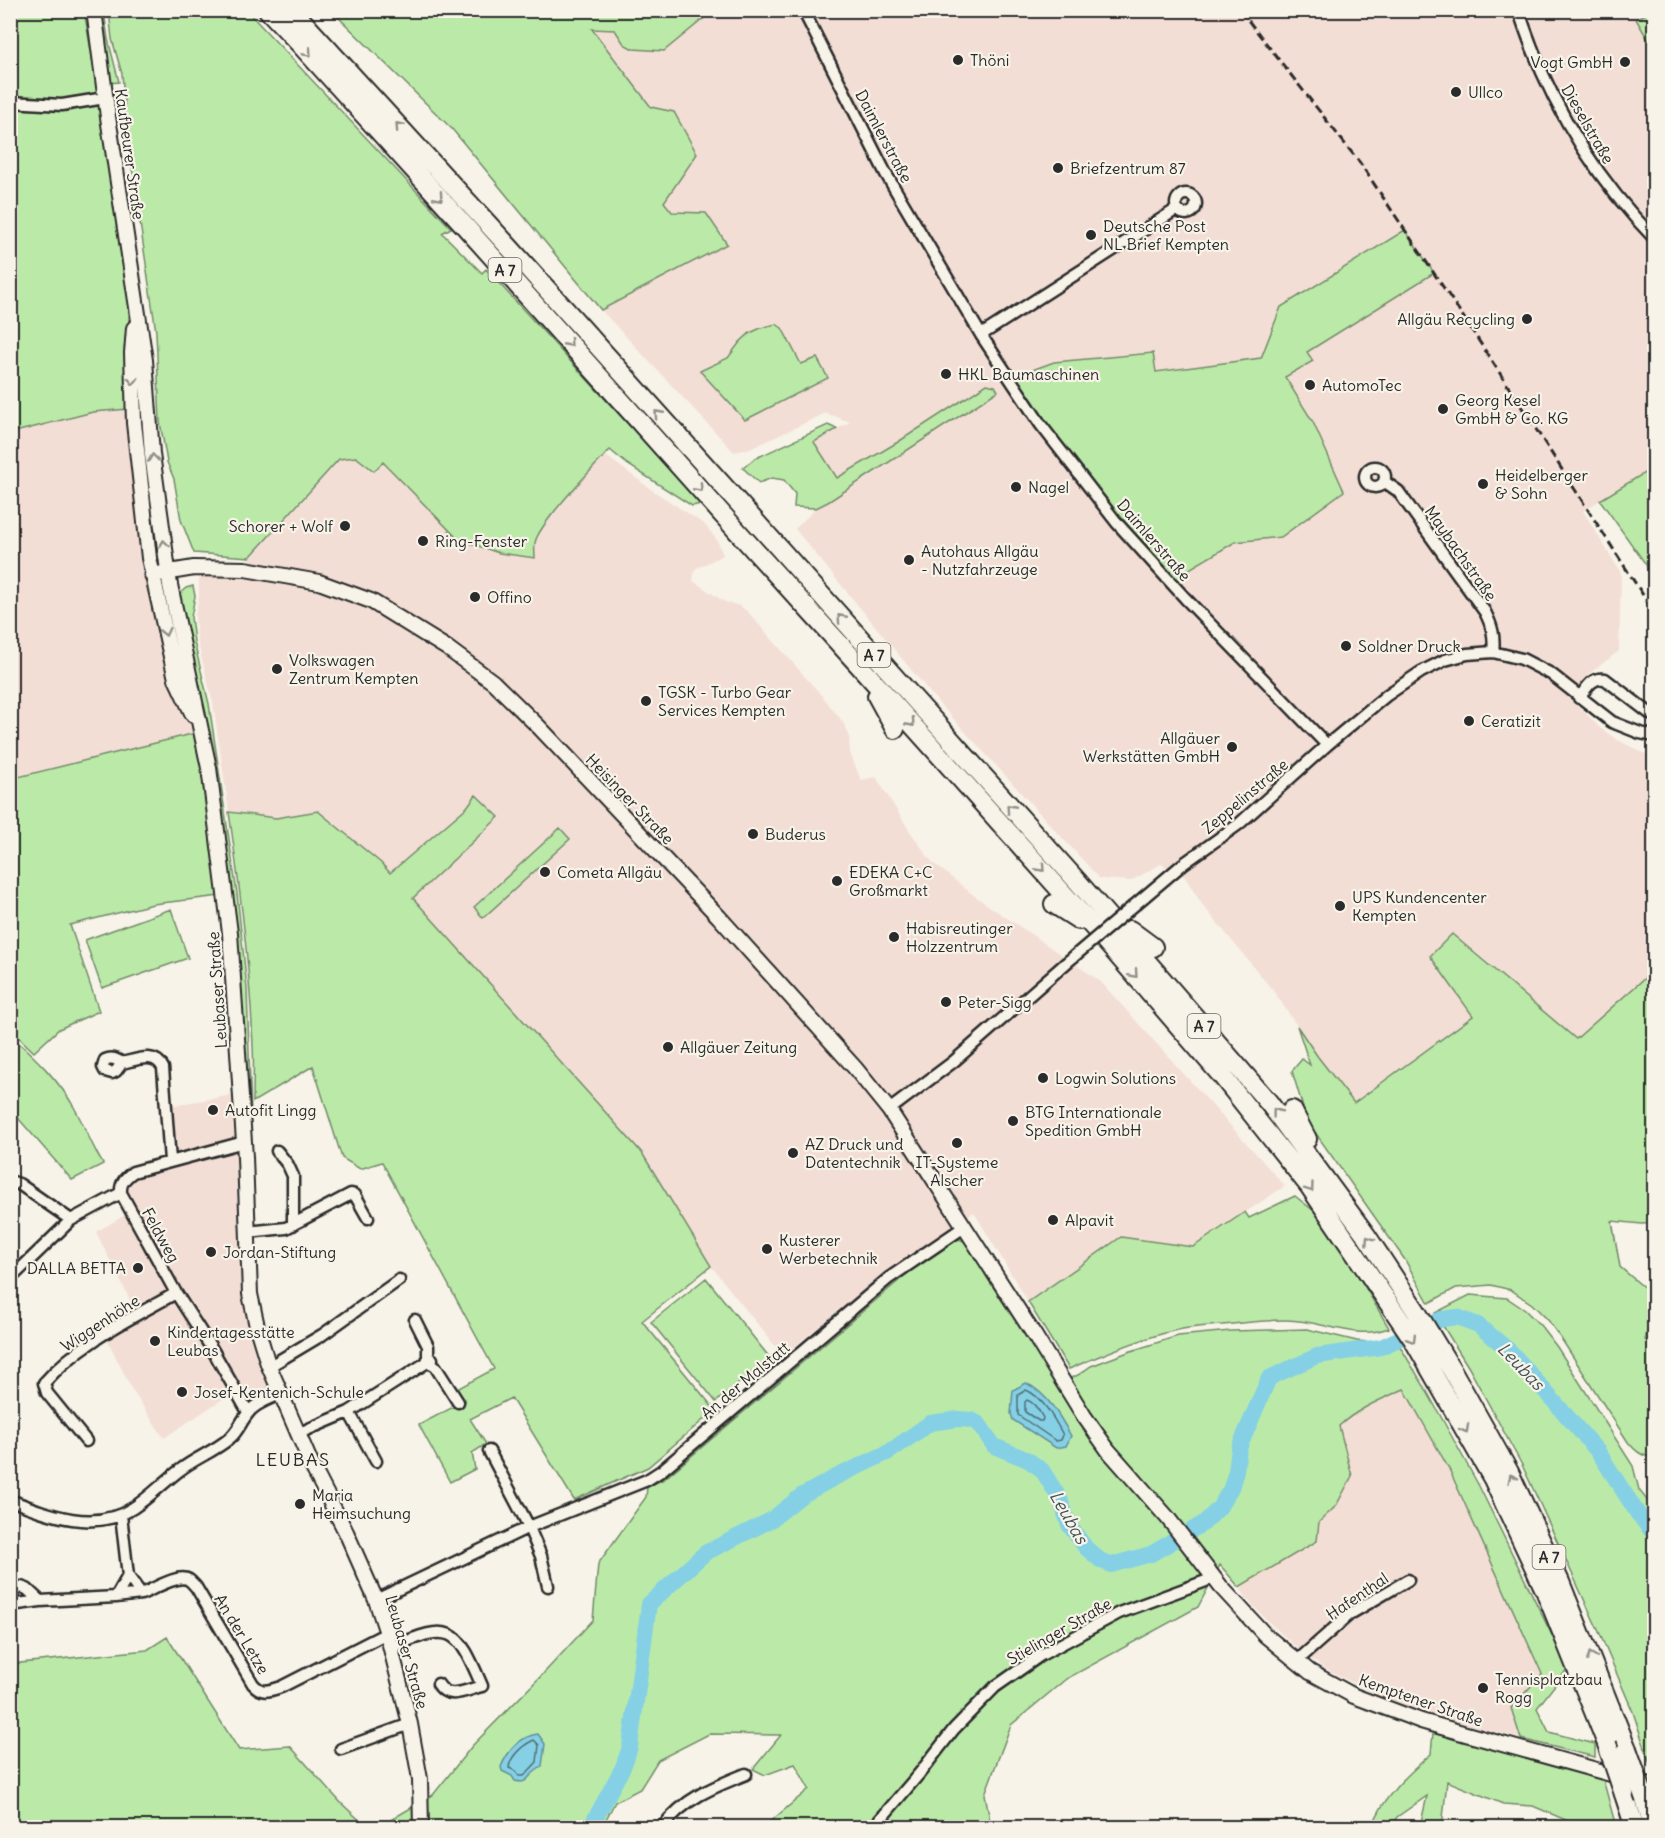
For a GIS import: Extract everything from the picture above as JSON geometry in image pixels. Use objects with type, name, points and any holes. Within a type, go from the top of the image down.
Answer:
[{"type":"highway","name":"A 7","points":[[268,10],[456,216],[1096,930],[1222,1076],[1394,1294]]},
{"type":"highway","name":"A 7","points":[[292,10],[509,247],[1078,882],[1269,1103],[1323,1176],[1444,1375],[1509,1472],[1560,1582],[1627,1749],[1650,1793],[1654,1827]]},
{"type":"highway","points":[[307,10],[313,17],[325,45]]},
{"type":"highway","points":[[858,664],[895,729]]},
{"type":"highway","points":[[1078,882],[1136,936],[1153,947]]},
{"type":"highway","points":[[1053,904],[1096,930]]},
{"type":"highway","points":[[1292,1110],[1319,1157],[1323,1176]]},
{"type":"highway","name":"A 7","points":[[1444,1375],[1545,1590],[1607,1744],[1635,1827]]},
{"type":"main road","name":"Kaufbeurer Straße","points":[[94,10],[135,302]]},
{"type":"main road","name":"Leubaser Straße","points":[[135,302],[145,360],[152,454],[169,572],[209,768],[230,933],[244,1142],[250,1293],[258,1331],[280,1394],[320,1484],[346,1532],[376,1600],[387,1632],[410,1724],[420,1779],[421,1827]]},
{"type":"main road","points":[[135,302],[132,353],[134,423],[152,575],[176,679],[202,730]]},
{"type":"main road","name":"Heisinger Straße","points":[[152,575],[201,568],[245,569],[319,582],[371,601],[432,637],[493,682],[539,727],[714,912],[821,1030],[889,1110],[1090,1425],[1108,1450],[1167,1517]]},
{"type":"main road","name":"Kemptener Straße","points":[[1167,1517],[1214,1578],[1266,1635],[1320,1678],[1376,1705],[1650,1793]]},
{"type":"street","name":"Daimlerstraße","points":[[804,10],[886,174],[981,335],[1041,425],[1117,523],[1185,598],[1327,745]]},
{"type":"street","name":"Dieselstraße","points":[[1519,10],[1538,63],[1576,138],[1615,194],[1654,238]]},
{"type":"street","points":[[10,102],[62,105],[105,98]]},
{"type":"street","points":[[981,335],[1177,209]]},
{"type":"street","name":"Maybachstraße","points":[[1385,482],[1398,491],[1485,612],[1493,629],[1493,652]]},
{"type":"street","name":"Zeppelinstraße","points":[[889,1110],[953,1062],[1183,864],[1239,824],[1327,745],[1387,696],[1421,672],[1445,660],[1467,654],[1493,652],[1522,659],[1551,674],[1612,722],[1654,736]]},
{"type":"street","points":[[1579,698],[1591,682],[1597,678],[1605,679],[1652,715]]},
{"type":"street","points":[[122,1063],[146,1058],[160,1061],[163,1068],[170,1161]]},
{"type":"street","points":[[10,1279],[71,1220],[121,1193],[120,1187],[125,1178],[133,1172],[244,1142]]},
{"type":"street","points":[[277,1151],[293,1176],[293,1225]]},
{"type":"street","points":[[10,1181],[19,1184],[71,1220]]},
{"type":"street","name":"Feldweg","points":[[121,1193],[176,1293],[212,1349],[248,1413]]},
{"type":"street","points":[[248,1232],[276,1230],[293,1225],[351,1194],[355,1195],[368,1218]]},
{"type":"street","name":"An der Malstatt","points":[[376,1600],[529,1527],[638,1485],[661,1471],[889,1278],[966,1230]]},
{"type":"street","points":[[268,1364],[275,1363],[322,1335],[399,1280]]},
{"type":"street","name":"Wiggenhöhe","points":[[86,1441],[47,1393],[44,1383],[76,1353],[176,1293]]},
{"type":"street","points":[[415,1320],[428,1346],[430,1360],[458,1402]]},
{"type":"street","points":[[297,1434],[349,1412],[430,1360]]},
{"type":"street","points":[[10,1500],[62,1518],[85,1521],[121,1515],[135,1507],[183,1467],[226,1441],[242,1426],[248,1413],[258,1404],[280,1394]]},
{"type":"street","points":[[349,1412],[376,1461]]},
{"type":"street","points":[[489,1451],[529,1527],[541,1556],[548,1586]]},
{"type":"street","points":[[121,1515],[128,1576],[141,1594]]},
{"type":"street","points":[[116,1597],[128,1576]]},
{"type":"street","name":"An der Letze","points":[[10,1597],[11,1592],[21,1587],[27,1589],[40,1601],[116,1597],[141,1594],[182,1577],[188,1579],[196,1587],[253,1683],[258,1689],[264,1691],[281,1687],[387,1632]]},
{"type":"street","name":"Stielinger Straße","points":[[873,1827],[954,1729],[995,1687],[1041,1655],[1119,1613],[1214,1578]]},
{"type":"street","name":"Hafenthal","points":[[1297,1661],[1350,1614],[1408,1580]]},
{"type":"street","points":[[391,1648],[431,1632],[452,1635],[462,1643],[469,1654],[482,1686],[447,1694],[438,1684]]},
{"type":"street","points":[[341,1749],[410,1724]]},
{"type":"street","points":[[662,1827],[688,1801],[709,1789],[746,1774]]},
{"type":"shaded area","points":[[713,10],[1651,11],[1636,19],[1654,50],[1654,467],[1583,511],[1621,573],[1619,651],[1586,676],[1572,699],[1599,727],[1616,739],[1643,753],[1654,755],[1654,970],[1576,1039],[1474,951],[1430,956],[1473,1016],[1353,1103],[1318,1057],[1275,993],[1201,903],[1185,877],[1161,864],[1131,881],[1100,879],[937,701],[795,529],[816,508],[847,491],[998,390],[898,442],[837,478],[814,442],[850,422],[826,413],[750,449],[734,452],[601,310],[727,244],[706,213],[672,212],[664,202],[651,107],[592,28],[615,30],[624,44],[664,51]]},
{"type":"shaded area","points":[[128,409],[148,572],[187,710],[196,733],[11,779],[11,433],[93,412]]},
{"type":"shaded area","points":[[605,455],[652,490],[704,524],[717,540],[723,555],[695,569],[693,581],[725,602],[740,606],[748,612],[823,697],[843,722],[849,735],[850,753],[861,780],[876,777],[932,862],[976,897],[1100,981],[1285,1186],[1193,1247],[1121,1237],[1028,1302],[974,1212],[885,1272],[783,1356],[711,1266],[642,1153],[381,863],[318,811],[276,818],[229,812],[213,703],[197,640],[195,617],[199,596],[199,573],[245,576],[250,557],[339,459],[356,457],[383,462],[458,539],[535,558],[535,543],[542,529]]},
{"type":"shaded area","points":[[234,1095],[245,1293],[275,1392],[245,1411],[232,1393],[164,1438],[132,1390],[105,1335],[137,1314],[96,1232],[125,1215],[118,1200],[120,1173],[173,1155],[168,1106]]},
{"type":"shaded area","points":[[1405,1388],[1449,1469],[1542,1675],[1511,1708],[1521,1739],[1423,1712],[1379,1696],[1324,1668],[1304,1654],[1273,1626],[1252,1605],[1239,1587],[1272,1567],[1336,1506],[1352,1476],[1339,1427],[1347,1418]]},
{"type":"green space","points":[[11,11],[84,11],[99,96],[62,103],[11,99]]},
{"type":"green space","points":[[100,11],[104,11],[108,39],[119,82],[109,83]]},
{"type":"green space","points":[[109,11],[247,11],[451,228],[442,233],[482,273],[486,269],[701,504],[692,506],[627,464],[610,450],[568,496],[538,534],[535,543],[535,558],[499,553],[458,539],[383,462],[374,471],[356,457],[339,459],[250,557],[194,553],[181,520],[160,422],[156,332],[127,134],[122,74],[112,39]]},
{"type":"green space","points":[[332,11],[713,11],[664,51],[633,49],[624,44],[615,30],[592,29],[651,107],[674,112],[697,154],[664,202],[672,212],[706,213],[727,244],[601,310],[452,129]]},
{"type":"green space","points":[[1654,11],[1654,50],[1636,19]]},
{"type":"green space","points":[[99,101],[129,304],[128,409],[93,412],[11,433],[11,104]]},
{"type":"green space","points":[[1405,230],[1434,273],[1307,352],[1313,361],[1285,377],[1313,422],[1344,491],[1281,537],[1235,542],[1191,568],[1173,585],[1117,523],[1011,381],[1024,373],[1054,362],[1153,353],[1156,372],[1261,358],[1281,307]]},
{"type":"green space","points":[[776,324],[782,328],[801,364],[817,358],[828,378],[745,420],[700,371],[728,358],[750,333]]},
{"type":"green space","points":[[987,384],[995,386],[998,391],[816,508],[794,507],[795,494],[784,480],[772,478],[759,483],[743,468],[754,459],[828,425],[837,429],[814,442],[837,478],[898,442]]},
{"type":"green space","points":[[1654,467],[1654,576],[1600,500]]},
{"type":"green space","points":[[193,586],[195,596],[191,617],[194,642],[209,704],[237,893],[247,989],[251,1116],[246,1117],[242,1016],[178,596],[186,588]]},
{"type":"green space","points":[[196,733],[220,896],[153,904],[70,925],[99,1011],[59,1029],[34,1052],[11,1030],[10,779]]},
{"type":"green space","points":[[476,795],[499,817],[413,898],[642,1153],[711,1266],[642,1321],[715,1410],[648,1467],[574,1500],[511,1398],[470,1419],[486,1444],[472,1453],[475,1469],[450,1482],[419,1425],[461,1403],[455,1390],[494,1369],[382,1162],[360,1169],[342,1158],[313,1066],[253,1102],[250,988],[229,812],[276,818],[318,811],[390,873],[467,807]]},
{"type":"green space","points":[[560,828],[570,839],[483,918],[474,907]]},
{"type":"green space","points":[[171,909],[188,958],[102,988],[85,940]]},
{"type":"green space","points":[[1452,934],[1576,1039],[1654,970],[1654,1223],[1612,1221],[1620,1267],[1654,1296],[1654,1306],[1645,1340],[1654,1343],[1654,1458],[1640,1453],[1628,1442],[1548,1320],[1532,1304],[1511,1290],[1491,1285],[1456,1288],[1429,1303],[1405,1260],[1307,1121],[1292,1071],[1302,1059],[1310,1065],[1297,1026],[1354,1103],[1473,1016],[1430,956]]},
{"type":"green space","points":[[10,1035],[62,1088],[103,1164],[72,1180],[11,1110]]},
{"type":"green space","points":[[1295,1196],[1319,1215],[1389,1328],[1363,1332],[1350,1331],[1286,1320],[1194,1327],[1163,1333],[1136,1342],[1069,1369],[1028,1302],[1121,1237],[1193,1247],[1245,1212],[1249,1218]]},
{"type":"green space","points":[[959,1239],[968,1243],[986,1276],[1057,1384],[1078,1375],[1091,1366],[1178,1336],[1231,1331],[1307,1329],[1357,1341],[1383,1343],[1395,1338],[1479,1486],[1568,1668],[1537,1708],[1549,1732],[1595,1744],[1595,1757],[1521,1739],[1511,1708],[1542,1674],[1449,1469],[1404,1389],[1362,1409],[1339,1426],[1352,1476],[1336,1506],[1319,1522],[1317,1541],[1239,1587],[1220,1565],[1198,1607],[1066,1679],[1011,1725],[985,1794],[990,1821],[988,1827],[764,1827],[809,1789],[795,1764],[765,1775],[753,1769],[781,1735],[709,1734],[658,1760],[640,1789],[615,1802],[602,1827],[377,1828],[433,1795],[472,1746],[593,1620],[598,1564],[646,1497],[647,1487],[664,1479],[908,1273]]},
{"type":"green space","points":[[706,1278],[770,1358],[716,1402],[651,1322]]},
{"type":"green space","points":[[1470,1295],[1507,1298],[1525,1310],[1540,1325],[1557,1347],[1633,1466],[1639,1490],[1654,1509],[1654,1773],[1633,1712],[1599,1632],[1523,1467],[1469,1368],[1435,1313]]},
{"type":"green space","points":[[167,1637],[239,1750],[290,1746],[341,1803],[367,1827],[11,1827],[11,1664],[147,1650]]},
{"type":"green space","points":[[1433,1733],[1603,1779],[1616,1827],[1582,1827],[1533,1806],[1503,1804],[1447,1781],[1442,1827],[1420,1827],[1427,1796],[1397,1817],[1390,1827],[1372,1828],[1389,1796],[1404,1778],[1431,1754]]},
{"type":"water","points":[[1026,1383],[1047,1399],[1057,1413],[1071,1436],[1066,1446],[1056,1448],[1013,1420],[1011,1414],[1013,1390]]},
{"type":"water","points":[[538,1734],[545,1744],[542,1766],[524,1781],[515,1781],[512,1776],[502,1771],[501,1767],[511,1750],[520,1741]]},
{"type":"waterway","name":"Leubas","points":[[590,1828],[623,1767],[630,1747],[649,1604],[705,1553],[771,1520],[801,1496],[889,1452],[930,1423],[958,1419],[971,1420],[979,1424],[994,1446],[1028,1460],[1042,1470],[1060,1499],[1069,1525],[1086,1548],[1100,1560],[1111,1565],[1151,1554],[1204,1523],[1219,1508],[1231,1488],[1239,1448],[1269,1378],[1317,1356],[1381,1347],[1442,1319],[1457,1317],[1478,1325],[1511,1352],[1599,1453],[1638,1514],[1654,1534]]},
{"type":"railway","points":[[1240,10],[1360,163],[1468,324],[1654,612]]},
{"type":"place","name":"Thöni","points":[[958,60]]},
{"type":"place","name":"Vogt GmbH","points":[[1625,62]]},
{"type":"place","name":"Ullco","points":[[1456,92]]},
{"type":"place","name":"Briefzentrum 87","points":[[1058,168]]},
{"type":"place","name":"Deutsche Post NL Brief Kempten","points":[[1091,235]]},
{"type":"place","name":"Allgäu Recycling","points":[[1527,319]]},
{"type":"place","name":"HKL Baumaschinen","points":[[946,374]]},
{"type":"place","name":"AutomoTec","points":[[1310,385]]},
{"type":"place","name":"Georg Kesel GmbH & Co. KG","points":[[1443,409]]},
{"type":"place","name":"Heidelberger & Sohn","points":[[1483,484]]},
{"type":"place","name":"Nagel","points":[[1016,487]]},
{"type":"place","name":"Schorer + Wolf","points":[[345,526]]},
{"type":"place","name":"Ring-Fenster","points":[[423,541]]},
{"type":"place","name":"Autohaus Allgäu - Nutzfahrzeuge","points":[[909,560]]},
{"type":"place","name":"Offino","points":[[475,597]]},
{"type":"place","name":"Soldner Druck","points":[[1346,646]]},
{"type":"place","name":"Volkswagen Zentrum Kempten","points":[[277,669]]},
{"type":"place","name":"TGSK - Turbo Gear Services Kempten","points":[[646,701]]},
{"type":"place","name":"Ceratizit","points":[[1469,721]]},
{"type":"place","name":"Allgäuer Werkstätten GmbH","points":[[1232,747]]},
{"type":"place","name":"Buderus","points":[[753,834]]},
{"type":"place","name":"Cometa Allgäu","points":[[545,872]]},
{"type":"place","name":"EDEKA C+C Großmarkt","points":[[837,881]]},
{"type":"place","name":"UPS Kundencenter Kempten","points":[[1340,906]]},
{"type":"place","name":"Habisreutinger Holzzentrum","points":[[894,937]]},
{"type":"place","name":"Peter-Sigg","points":[[946,1002]]},
{"type":"place","name":"Allgäuer Zeitung","points":[[668,1047]]},
{"type":"place","name":"Logwin Solutions","points":[[1043,1078]]},
{"type":"place","name":"Autofit Lingg","points":[[213,1110]]},
{"type":"place","name":"BTG Internationale Spedition GmbH","points":[[1013,1121]]},
{"type":"place","name":"IT-Systeme Alscher","points":[[957,1143]]},
{"type":"place","name":"AZ Druck und Datentechnik","points":[[793,1153]]},
{"type":"place","name":"Alpavit","points":[[1053,1220]]},
{"type":"place","name":"Kusterer Werbetechnik","points":[[767,1249]]},
{"type":"place","name":"Jordan-Stiftung","points":[[211,1252]]},
{"type":"place","name":"DALLA BETTA","points":[[138,1268]]},
{"type":"place","name":"Kindertagesstätte Leubas","points":[[155,1341]]},
{"type":"place","name":"Josef-Kentenich-Schule","points":[[182,1392]]},
{"type":"place","name":"Maria Heimsuchung","points":[[300,1504]]},
{"type":"place","name":"Tennisplatzbau Rogg","points":[[1483,1688]]},
{"type":"district","name":"LEUBAS","points":[[293,1459]]}]
